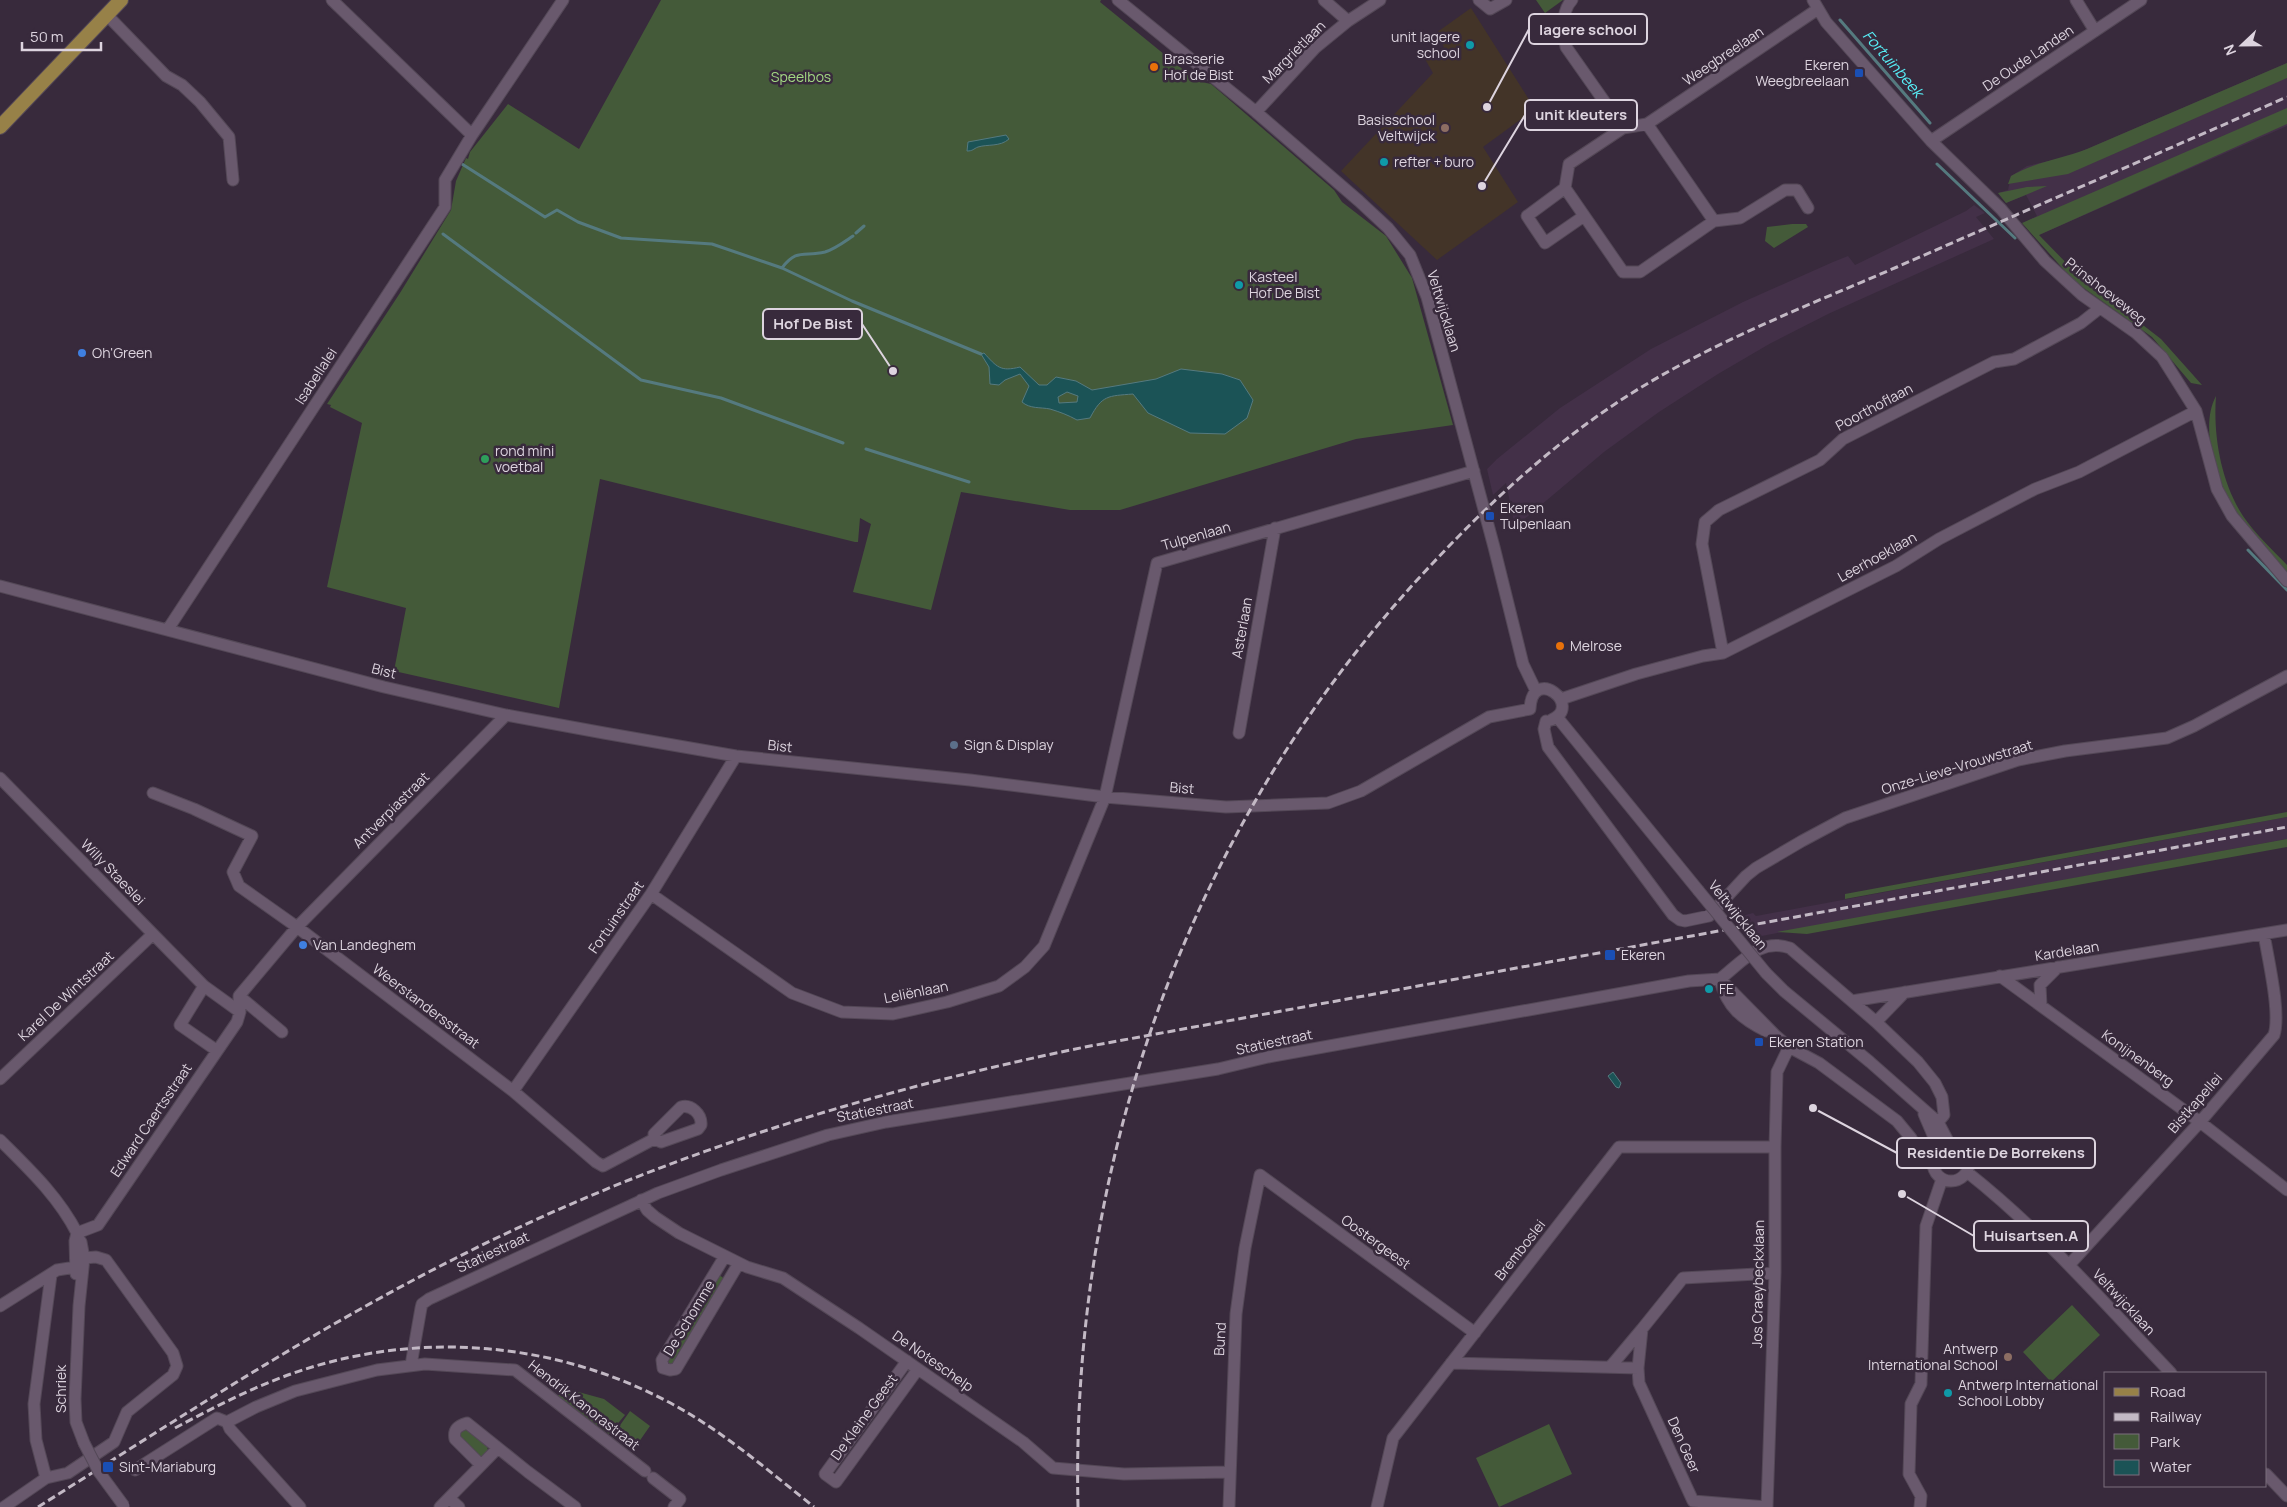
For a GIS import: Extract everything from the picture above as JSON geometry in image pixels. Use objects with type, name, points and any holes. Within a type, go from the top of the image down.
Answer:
[{"type":"main road","points":[[0,126],[121,0]]},
{"type":"street","points":[[332,0],[472,135]]},
{"type":"street","name":"Isabellalei","points":[[168,629],[445,207],[444,180],[563,0]]},
{"type":"street","name":"Veltwijcklaan","points":[[1118,0],[1256,112],[1388,228],[1410,255],[1427,297],[1523,664],[1536,691]]},
{"type":"street","points":[[1324,0],[1348,21]]},
{"type":"street","name":"Margrietlaan","points":[[1256,112],[1315,48],[1348,21],[1380,0]]},
{"type":"street","points":[[1479,0],[1490,9],[1501,3]]},
{"type":"street","points":[[1572,0],[1566,6],[1563,34],[1566,47],[1622,128]]},
{"type":"street","points":[[2076,0],[2095,30]]},
{"type":"street","name":"De Oude Landen","points":[[1931,141],[2141,0]]},
{"type":"street","name":"Weegbreelaan","points":[[1565,188],[1569,164],[1622,128],[1647,124],[1815,7]]},
{"type":"street","name":"Prinshoeveweg","points":[[1815,7],[1826,22],[1931,141],[2001,209],[2046,262],[2082,295],[2136,333],[2162,357],[2196,411],[2211,473],[2224,504],[2287,581]]},
{"type":"street","points":[[107,15],[166,76],[182,85],[200,102],[229,138],[232,180]]},
{"type":"street","points":[[1647,124],[1714,221]]},
{"type":"street","points":[[1584,216],[1545,243],[1527,216],[1565,188],[1623,272],[1640,272],[1714,221],[1740,218],[1785,190],[1797,190],[1808,208]]},
{"type":"street","name":"Poorthoflaan","points":[[1723,653],[1702,544],[1705,522],[1719,510],[1820,460],[1843,439],[1994,362],[2014,359],[2080,323],[2100,308]]},
{"type":"street","name":"Leerhoeklaan","points":[[1561,699],[1636,674],[1703,656],[1723,653],[1896,566],[1939,539],[2035,490],[2079,472],[2196,411]]},
{"type":"street","name":"Tulpenlaan","points":[[1105,797],[1157,563],[1474,471]]},
{"type":"street","name":"Asterlaan","points":[[1239,732],[1275,528]]},
{"type":"street","name":"Bist","points":[[0,586],[384,687],[506,715],[736,756],[970,780],[1105,797],[1226,807],[1328,803],[1361,791],[1489,717],[1530,709]]},
{"type":"street","name":"Onze-Lieve-Vrouwstraat","points":[[1546,722],[1544,729],[1548,747],[1673,914],[1680,920],[1685,921],[1709,916],[1746,876],[1756,868],[1845,818],[2018,760],[2065,751],[2167,738],[2194,726],[2287,676]]},
{"type":"street","points":[[1546,688],[1555,691],[1561,699],[1562,709],[1557,717],[1546,722],[1536,718],[1530,709],[1530,699],[1536,691],[1546,688]]},
{"type":"street","name":"Antverpiastraat","points":[[239,996],[297,927],[506,715]]},
{"type":"street","name":"Veltwijcklaan","points":[[1557,717],[1766,973],[1784,991],[1870,1062],[1938,1122],[1944,1147]]},
{"type":"street","name":"Fortuinstraat","points":[[514,1091],[651,894],[736,756]]},
{"type":"street","name":"Willy Staeslei","points":[[0,778],[204,986],[240,1012]]},
{"type":"street","name":"Weerstandersstraat","points":[[153,793],[194,809],[252,836],[232,872],[239,886],[297,927],[514,1091],[596,1162],[604,1166],[654,1139]]},
{"type":"street","name":"Leliënlaan","points":[[651,894],[792,992],[842,1012],[893,1014],[947,1002],[999,986],[1025,967],[1044,946],[1105,797]]},
{"type":"street","name":"Kardelaan","points":[[1852,1001],[2287,930]]},
{"type":"street","name":"Karel De Wintstraat","points":[[0,1079],[153,934]]},
{"type":"street","name":"Bistkapellei","points":[[2069,1265],[2200,1122],[2274,1035],[2277,1027],[2264,934]]},
{"type":"street","points":[[1933,1160],[1918,1152],[1911,1138],[1897,1121],[1819,1063],[1789,1047],[1776,1036],[1739,1015],[1724,995],[1720,979],[1757,950],[1775,944],[1797,952],[1918,1062],[1935,1083],[1942,1097],[1944,1115],[1938,1122]]},
{"type":"street","points":[[2041,1006],[2040,985],[2058,967]]},
{"type":"street","name":"Konijnenberg","points":[[2000,976],[2200,1122],[2287,1190]]},
{"type":"street","name":"Statiestraat","points":[[412,1364],[422,1304],[429,1299],[641,1200],[800,1144],[855,1128],[1218,1069],[1268,1057],[1690,981],[1720,979]]},
{"type":"street","points":[[204,986],[180,1025],[216,1050]]},
{"type":"street","points":[[1876,1022],[1905,992]]},
{"type":"street","points":[[239,996],[240,1012]]},
{"type":"street","points":[[239,996],[282,1032]]},
{"type":"street","name":"Edward Caertsstraat","points":[[77,1235],[98,1225],[236,1022],[240,1012]]},
{"type":"street","name":"Jos Craeybeckxlaan","points":[[1767,1507],[1775,1273],[1777,1072],[1789,1047]]},
{"type":"street","name":"Veltwijcklaan","points":[[1921,1107],[1944,1147]]},
{"type":"street","name":"Schriek","points":[[0,1140],[51,1193],[81,1242],[75,1399],[76,1422],[84,1443],[99,1472],[125,1506]]},
{"type":"street","name":"Bremboslei","points":[[1377,1507],[1393,1438],[1619,1147],[1775,1147]]},
{"type":"street","points":[[1944,1147],[1933,1160],[1935,1173],[1942,1180],[1954,1182],[1962,1178],[1967,1172]]},
{"type":"street","name":"Veltwijcklaan","points":[[1944,1147],[1959,1147],[1965,1152],[1969,1166],[1967,1172],[1997,1196],[2069,1265],[2170,1372]]},
{"type":"street","name":"Oostergeest","points":[[1260,1175],[1475,1333]]},
{"type":"street","name":"Bund","points":[[1229,1507],[1236,1314],[1245,1248],[1260,1175]]},
{"type":"street","points":[[1920,1507],[1920,1496],[1909,1474],[1911,1404],[1920,1384],[1926,1226],[1942,1180]]},
{"type":"street","name":"De Noteschelp","points":[[641,1200],[647,1210],[655,1217],[679,1233],[739,1263],[783,1278],[1023,1442],[1053,1468],[1124,1474],[1229,1472]]},
{"type":"street","name":"De Schomme","points":[[725,1256],[662,1360],[663,1368],[666,1370],[676,1369],[739,1263]]},
{"type":"street","points":[[0,1306],[51,1276],[57,1270],[96,1257],[106,1260],[116,1271],[173,1353],[177,1366],[173,1375],[127,1412],[114,1442],[68,1473],[46,1478],[4,1507]]},
{"type":"street","points":[[1611,1366],[1683,1278],[1775,1273]]},
{"type":"street","points":[[46,1478],[36,1440],[34,1404],[51,1276]]},
{"type":"street","name":"Den Geer","points":[[1642,1329],[1638,1368],[1639,1383],[1693,1501],[1767,1507]]},
{"type":"street","name":"De Kleine Geest","points":[[907,1361],[825,1474],[836,1482],[918,1369]]},
{"type":"street","points":[[1451,1363],[1638,1368]]},
{"type":"street","points":[[227,1422],[256,1407],[319,1383],[412,1364]]},
{"type":"street","name":"Hendrik Kanorastraat","points":[[412,1364],[469,1365],[515,1370],[680,1500],[674,1507]]},
{"type":"street","points":[[135,1470],[217,1418],[227,1422],[230,1429],[300,1507]]},
{"type":"street","points":[[481,1465],[455,1439],[456,1428],[467,1423],[575,1507]]},
{"type":"street","points":[[440,1507],[498,1448]]},
{"type":"street","points":[[2267,1475],[2287,1496]]},
{"type":"street","points":[[449,1498],[460,1507]]},
{"type":"shaded area","name":"Basisschool Veltwijck","points":[[1471,8],[1535,109],[1483,147],[1518,202],[1437,260],[1341,171],[1433,73],[1425,59],[1444,47],[1436,33]]},
{"type":"shaded area","points":[[2287,63],[2287,126],[2039,235],[2027,221],[2037,216],[2026,195],[2006,203],[1998,193],[2008,190],[2011,176],[2027,166],[2071,156]]},
{"type":"shaded area","points":[[1974,205],[1985,213],[1976,217],[1994,239],[1828,314],[1771,343],[1718,374],[1659,412],[1604,452],[1515,527],[1506,483],[1493,495],[1487,469],[1497,459],[1560,408],[1651,349],[1743,302],[1833,262],[1848,256],[1855,265],[1966,211]]},
{"type":"shaded area","points":[[2287,817],[2287,839],[1751,938],[1735,918],[1753,913],[1756,916]]},
{"type":"green space","name":"Speelbos","points":[[661,0],[1101,0],[1100,2],[1197,81],[1211,84],[1334,190],[1342,202],[1386,236],[1412,278],[1453,425],[1356,439],[1120,510],[1070,510],[961,492],[931,610],[853,592],[871,524],[860,518],[858,542],[855,542],[600,479],[559,708],[394,671],[406,608],[327,587],[362,423],[327,404],[400,293],[451,210],[456,181],[466,158],[468,159],[470,152],[508,104],[579,149]]},
{"type":"green space","points":[[1536,0],[1563,0],[1545,13]]},
{"type":"green space","points":[[2287,63],[2287,78],[2068,174],[2008,184],[2011,176],[2020,171],[2087,149]]},
{"type":"green space","points":[[2287,108],[2287,124],[2039,235],[2077,274],[2161,339],[2202,385],[2191,383],[2152,337],[2074,281],[2022,223]]},
{"type":"green space","points":[[2047,186],[2006,203],[1998,193],[2027,187]]},
{"type":"green space","points":[[1806,224],[1808,227],[1774,248],[1765,241],[1767,227]]},
{"type":"green space","points":[[2216,396],[2217,443],[2229,489],[2235,503],[2248,523],[2287,565],[2287,572],[2243,524],[2224,490],[2213,458],[2210,441],[2211,409]]},
{"type":"green space","points":[[2287,812],[2287,817],[1845,899],[1845,894]]},
{"type":"green space","points":[[2287,839],[2287,847],[1807,934],[1777,932]]},
{"type":"green space","points":[[719,1275],[725,1279],[672,1365],[666,1361]]},
{"type":"green space","points":[[2072,1305],[2100,1335],[2051,1382],[2023,1352]]},
{"type":"green space","points":[[564,1388],[604,1399],[625,1415],[609,1434],[558,1396]]},
{"type":"green space","points":[[630,1411],[650,1426],[636,1446],[616,1431]]},
{"type":"green space","points":[[1549,1424],[1572,1474],[1499,1507],[1476,1458]]},
{"type":"green space","points":[[464,1430],[468,1430],[487,1445],[488,1452],[483,1457],[478,1457],[459,1439],[459,1434]]},
{"type":"water","points":[[1006,135],[1009,139],[1005,142],[967,151],[968,142]]},
{"type":"water","points":[[984,353],[999,367],[1008,369],[1020,367],[1039,385],[1047,385],[1056,377],[1076,381],[1092,390],[1156,379],[1181,369],[1222,374],[1240,380],[1253,400],[1247,418],[1225,434],[1190,433],[1148,413],[1133,394],[1107,398],[1098,405],[1090,418],[1077,420],[1054,410],[1032,407],[1022,402],[1029,386],[1020,374],[1005,380],[999,385],[990,384],[989,367],[981,354]],"holes":[[[1067,392],[1078,396],[1077,402],[1059,403],[1058,397]]]},
{"type":"water","points":[[1613,1072],[1621,1083],[1619,1088],[1616,1087],[1608,1076]]},
{"type":"waterway","name":"Fortuinbeek","points":[[1840,20],[1930,123]]},
{"type":"waterway","points":[[462,164],[545,217],[557,210],[578,222],[621,238],[712,244],[782,268],[852,301],[981,354]]},
{"type":"waterway","name":"Fortuinbeek","points":[[1937,164],[2015,238]]},
{"type":"waterway","points":[[856,233],[864,226]]},
{"type":"waterway","points":[[443,234],[641,380],[721,398],[843,443]]},
{"type":"waterway","points":[[782,268],[797,255],[825,252],[853,236]]},
{"type":"waterway","points":[[866,449],[969,482]]},
{"type":"waterway","name":"Fortuinbeek","points":[[2248,550],[2287,590]]},
{"type":"railway","points":[[1078,1507],[1081,1377],[1096,1248],[1123,1122],[1162,1000],[1212,882],[1274,770],[1347,663],[1432,564],[1502,494],[1552,451],[1604,411],[1632,393],[1696,357],[1762,325],[2287,97]]},
{"type":"railway","points":[[38,1507],[296,1346],[456,1258],[531,1222],[607,1189],[685,1159],[842,1107],[922,1085],[1085,1047],[2287,827]]},
{"type":"railway","points":[[175,1428],[261,1386],[291,1374],[339,1360],[388,1351],[437,1347],[486,1349],[535,1355],[583,1367],[629,1383],[674,1405],[729,1440],[814,1507]]},
{"type":"place","name":"unit lagere school","points":[[1470,45]]},
{"type":"place","name":"Brasserie Hof de Bist","points":[[1154,67]]},
{"type":"place","name":"Ekeren Weegbreelaan","points":[[1859,73]]},
{"type":"place","name":"lagere school","points":[[1487,107]]},
{"type":"place","name":"Basisschool Veltwijck","points":[[1445,128]]},
{"type":"place","name":"refter + buro","points":[[1384,162]]},
{"type":"place","name":"unit kleuters","points":[[1482,186]]},
{"type":"place","name":"Kasteel Hof De Bist","points":[[1239,285]]},
{"type":"place","name":"Oh'Green","points":[[82,353]]},
{"type":"place","name":"Hof De Bist","points":[[893,371]]},
{"type":"place","name":"rond mini voetbal","points":[[485,459]]},
{"type":"place","name":"Ekeren Tulpenlaan","points":[[1490,516]]},
{"type":"place","name":"Melrose","points":[[1560,646]]},
{"type":"place","name":"Sign & Display","points":[[954,745]]},
{"type":"place","name":"Van Landeghem","points":[[303,945]]},
{"type":"place","name":"Ekeren","points":[[1610,955]]},
{"type":"place","name":"FE","points":[[1709,989]]},
{"type":"place","name":"Ekeren Station","points":[[1759,1042]]},
{"type":"place","name":"Residentie De Borrekens","points":[[1813,1108]]},
{"type":"place","name":"Huisartsen.A","points":[[1902,1194]]},
{"type":"place","name":"Antwerp International School","points":[[2008,1357]]},
{"type":"place","name":"Antwerp International School Lobby","points":[[1948,1393]]},
{"type":"place","name":"Sint-Mariaburg","points":[[108,1467]]}]
